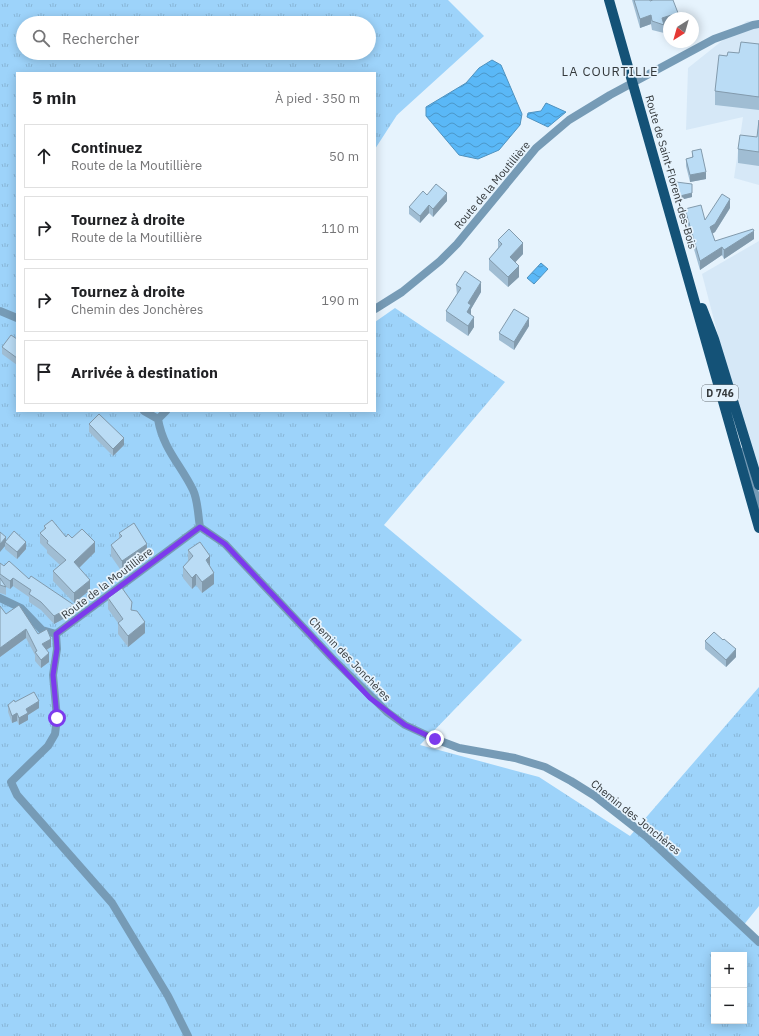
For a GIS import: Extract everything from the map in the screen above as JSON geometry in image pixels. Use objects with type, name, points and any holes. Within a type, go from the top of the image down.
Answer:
[{"type":"main road","name":"Route de Saint-Florent-des-Bois","points":[[609,0],[684,258],[759,528]]},
{"type":"main road","name":"Route de Saint-Florent-des-Bois","points":[[684,258],[714,339],[759,485]]},
{"type":"street","name":"Route de la Moutillière","points":[[376,308],[402,292],[453,248],[536,148],[569,120],[610,95],[633,84],[714,39],[753,24],[759,24]]},
{"type":"street","points":[[0,311],[16,318]]},
{"type":"street","points":[[146,412],[158,418]]},
{"type":"street","points":[[158,418],[165,412]]},
{"type":"street","points":[[158,418],[160,433],[173,460],[194,492],[200,527]]},
{"type":"street","points":[[731,431],[748,468],[759,507]]},
{"type":"street","name":"Route de la Moutillière","points":[[188,1036],[168,996],[112,903],[17,795],[11,782],[48,746],[55,734],[57,718],[53,675],[57,649],[56,634],[200,527]]},
{"type":"street","name":"Chemin des Jonchères","points":[[200,527],[225,544],[332,658],[386,712],[405,725],[447,744],[458,748],[515,758],[544,767],[571,781],[595,796],[646,836],[759,942]]},
{"type":"street","points":[[0,598],[21,608],[42,630],[56,634]]},
{"type":"shaded area","points":[[747,21],[759,21],[759,185],[734,178],[743,117],[686,130],[688,68]]},
{"type":"shaded area","points":[[759,241],[759,492],[702,274]]},
{"type":"green space","points":[[0,0],[448,0],[484,36],[397,115],[376,147],[376,72],[16,72],[16,412],[376,412],[376,321],[395,308],[505,382],[384,525],[522,640],[420,745],[539,777],[630,836],[759,687],[759,906],[742,927],[759,945],[759,1036],[0,1036]]},
{"type":"water","points":[[492,60],[501,65],[522,114],[520,125],[499,150],[478,159],[459,155],[426,116],[426,107],[466,83],[479,68]]},
{"type":"water","points":[[546,103],[566,112],[548,127],[527,117],[528,113],[541,111]]},
{"type":"water","points":[[541,263],[548,269],[534,284],[527,278]]},
{"type":"building","points":[[634,0],[673,0],[678,12],[663,12],[663,25],[652,21],[651,15],[640,19]]},
{"type":"building","points":[[741,42],[759,44],[759,97],[715,91],[719,55],[727,56],[728,52],[739,53]]},
{"type":"building","points":[[759,120],[759,152],[738,149],[740,135],[757,137]]},
{"type":"building","points":[[701,149],[706,172],[690,175],[686,159],[693,157],[692,151]]},
{"type":"building","points":[[676,182],[692,184],[692,193],[680,196]]},
{"type":"building","points":[[436,184],[447,193],[433,209],[429,205],[420,216],[409,207],[423,191],[427,195]]},
{"type":"building","points":[[722,194],[730,199],[715,224],[710,227],[715,241],[753,229],[754,231],[724,250],[722,247],[700,261],[685,209],[701,205],[705,220]]},
{"type":"building","points":[[509,229],[523,243],[510,257],[519,266],[508,277],[489,259],[502,244],[498,240]]},
{"type":"building","points":[[465,271],[481,282],[468,303],[471,305],[467,312],[474,317],[468,326],[446,311],[461,288],[456,285]]},
{"type":"building","points":[[514,309],[529,318],[514,342],[499,333]]},
{"type":"building","points":[[11,335],[16,338],[16,357],[2,347]]},
{"type":"building","points":[[99,414],[124,438],[113,449],[89,424]]},
{"type":"building","points":[[52,520],[66,537],[68,534],[72,538],[82,529],[95,542],[74,562],[90,580],[74,593],[53,571],[66,560],[47,543],[48,541],[40,533],[46,528],[44,526]]},
{"type":"building","points":[[134,523],[147,544],[122,561],[111,545],[122,536],[119,533]]},
{"type":"building","points":[[14,531],[26,542],[17,552],[5,542]]},
{"type":"building","points":[[0,532],[6,537],[0,544]]},
{"type":"building","points":[[200,542],[210,556],[206,560],[214,573],[202,582],[196,574],[192,578],[183,567],[193,556],[188,550]]},
{"type":"building","points":[[9,561],[29,579],[31,576],[74,605],[54,616],[41,602],[29,594],[31,590],[13,578],[10,581],[0,574],[0,563],[4,566]]},
{"type":"building","points":[[0,578],[6,587],[0,585]]},
{"type":"building","points":[[122,588],[132,602],[131,610],[137,611],[145,622],[128,636],[118,623],[123,619],[108,598]]},
{"type":"building","points":[[19,605],[38,634],[47,629],[51,639],[42,644],[49,653],[41,660],[35,652],[37,651],[26,629],[0,648],[0,606],[6,614]]},
{"type":"building","points":[[714,632],[736,649],[726,660],[705,641]]},
{"type":"building","points":[[34,692],[39,701],[26,709],[28,713],[19,718],[17,713],[12,716],[8,705],[14,700],[15,702]]},
{"type":"district","name":"LA COURTILLE","points":[[610,71]]},
{"type":"route","points":[[57,718],[53,675],[57,649],[56,634],[200,527],[225,544],[370,698],[386,712],[405,725],[435,739]]}]
